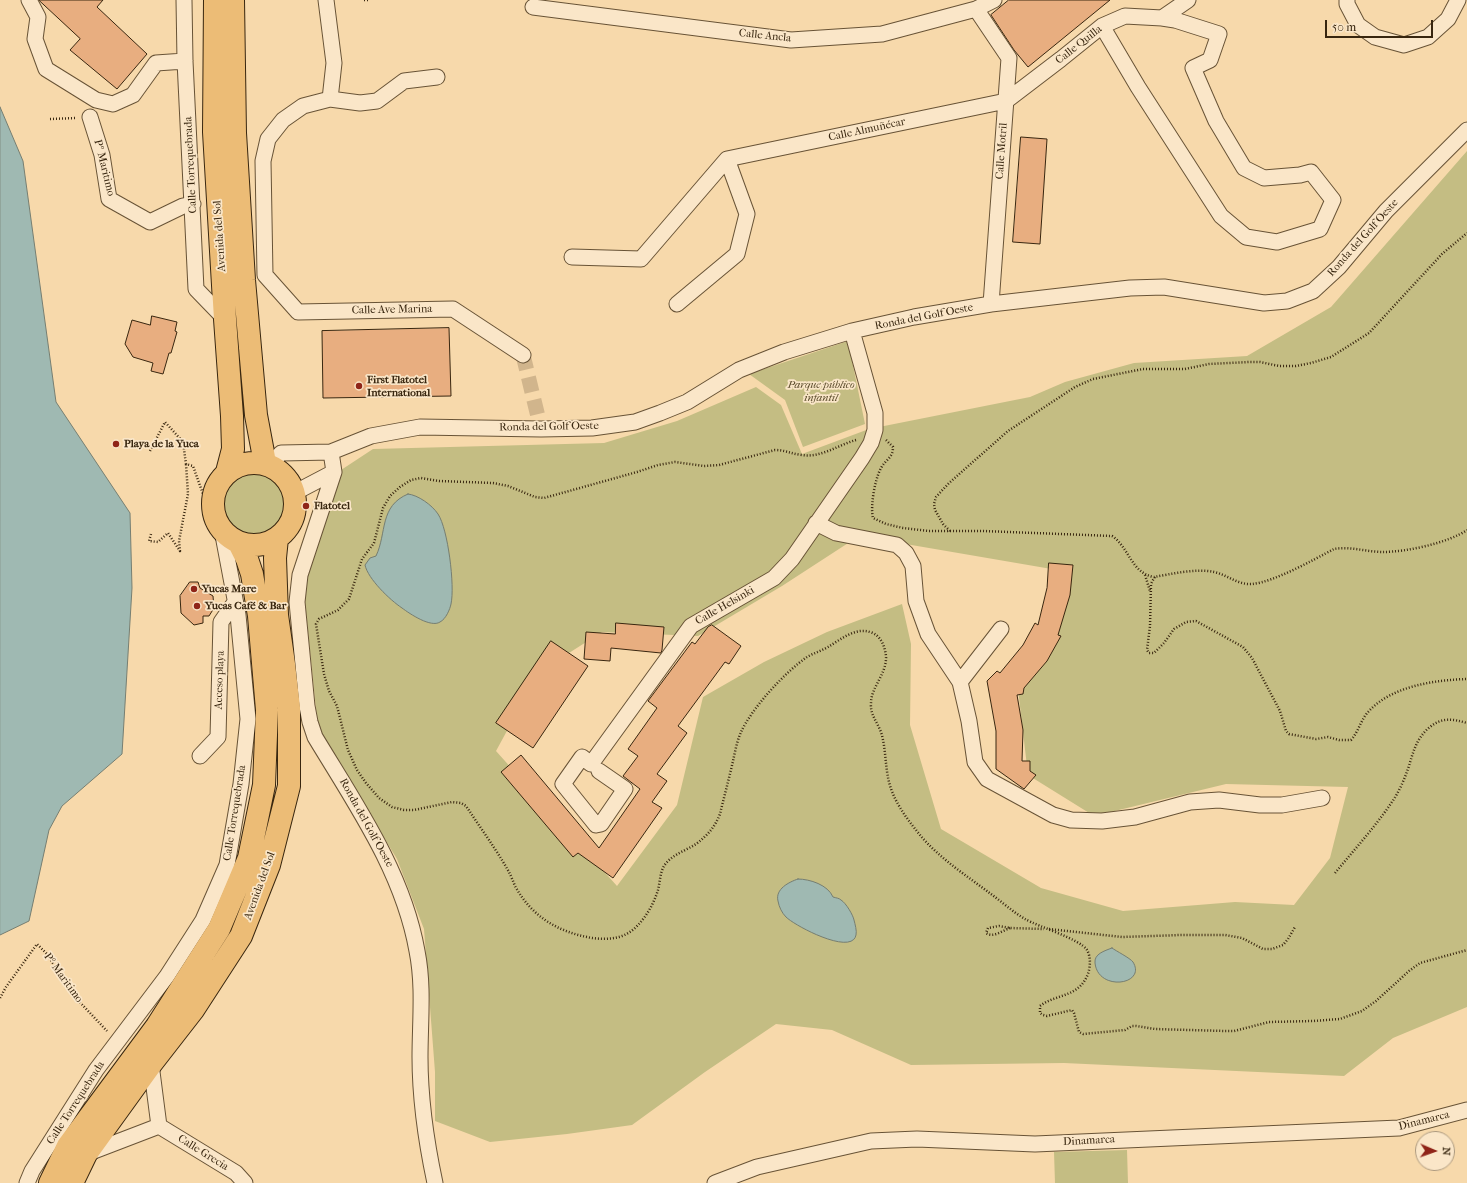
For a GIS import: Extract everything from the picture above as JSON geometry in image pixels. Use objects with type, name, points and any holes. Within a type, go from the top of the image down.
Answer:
[{"type":"main road","name":"Avenida del Sol","points":[[215,0],[214,132],[225,319],[233,422],[233,448],[227,472]]},
{"type":"main road","name":"Avenida del Sol","points":[[233,0],[235,133],[244,280],[256,415],[268,464]]},
{"type":"main road","points":[[252,462],[268,464],[285,476],[291,484],[295,503],[294,514],[285,531],[277,538],[265,544],[252,545],[230,536],[215,519],[208,494],[227,472],[238,465],[252,462]]},
{"type":"main road","name":"Avenida del Sol","points":[[50,1183],[68,1146],[157,1026],[219,929],[248,858],[264,785],[267,710],[259,616],[252,574],[248,558],[230,536]]},
{"type":"main road","name":"Avenida del Sol","points":[[72,1183],[86,1154],[192,1010],[240,936],[269,865],[288,786],[289,708],[277,615],[275,558],[277,538]]},
{"type":"street","points":[[29,0],[38,17],[35,39],[46,69],[96,100],[113,104],[133,95],[156,63],[185,60]]},
{"type":"street","name":"Calle Torrequebrada","points":[[184,0],[185,60],[196,289],[225,319]]},
{"type":"street","points":[[326,0],[334,63],[330,99]]},
{"type":"street","name":"Calle Ancla","points":[[533,7],[791,40],[882,34],[976,9],[994,0]]},
{"type":"street","points":[[1162,18],[1188,0]]},
{"type":"street","points":[[1347,0],[1347,4],[1358,25],[1375,37],[1404,45],[1428,37],[1448,19],[1458,0]]},
{"type":"street","name":"Calle Motril","points":[[976,9],[1009,58],[991,304]]},
{"type":"street","name":"Calle Quilla","points":[[1006,101],[1102,26],[1125,16],[1175,20],[1219,34],[1210,60],[1193,68],[1216,121],[1244,168],[1264,178],[1300,175],[1311,172],[1333,200],[1320,229],[1277,242],[1246,237],[1221,216],[1138,87],[1102,26]]},
{"type":"street","points":[[244,280],[265,275],[262,161],[268,139],[283,120],[303,106],[330,99],[360,103],[377,101],[404,81],[437,78]]},
{"type":"street","name":"Calle Almuñécar","points":[[727,159],[1006,101]]},
{"type":"street","name":"Pº Maritimo","points":[[90,117],[102,155],[109,199],[150,222],[183,206],[193,204]]},
{"type":"street","name":"Ronda del Golf Oeste","points":[[268,464],[281,452],[331,452],[371,436],[420,427],[542,429],[585,428],[635,422],[687,402],[739,370],[784,352],[852,331],[914,317],[991,304],[1130,288],[1164,287],[1264,303],[1287,301],[1313,291],[1340,268],[1386,211],[1467,130]]},
{"type":"street","points":[[572,257],[641,259],[727,159],[747,214],[737,254],[676,304]]},
{"type":"street","name":"Calle Ave Marina","points":[[265,275],[298,312],[453,309],[523,355]]},
{"type":"street","name":"Calle Helsinki","points":[[599,771],[625,790],[601,824],[596,825],[563,784],[582,757],[591,764],[691,626],[774,578],[792,559],[871,443],[875,430],[875,413],[852,331]]},
{"type":"street","name":"Ronda del Golf Oeste","points":[[331,452],[334,472],[300,575],[298,588],[297,602],[307,706],[310,722],[316,737],[385,854],[397,881],[410,920],[418,952],[421,995],[420,1058],[422,1106],[427,1144],[436,1183]]},
{"type":"street","points":[[294,493],[334,472]]},
{"type":"street","points":[[816,523],[836,533],[897,545],[906,553],[913,566],[916,601],[928,634],[960,682],[976,762],[987,779],[1053,815],[1071,820],[1102,821],[1134,817],[1190,802],[1219,800],[1260,805],[1282,805],[1322,798]]},
{"type":"street","name":"Calle Torrequebrada","points":[[27,1183],[32,1171],[96,1070],[167,976],[203,920],[227,866],[241,784],[248,719],[238,615],[235,602],[230,536]]},
{"type":"street","name":"Acceso playa","points":[[200,756],[218,737],[221,622],[235,602]]},
{"type":"street","points":[[960,682],[1001,629]]},
{"type":"street","points":[[86,1154],[159,1126],[151,1064]]},
{"type":"street","name":"Dinamarca","points":[[715,1183],[757,1167],[871,1141],[917,1139],[1035,1144],[1398,1128],[1467,1110]]},
{"type":"street","name":"Calle Grecia","points":[[159,1126],[236,1174],[245,1183]]},
{"type":"path","points":[[50,119],[90,117]]},
{"type":"path","points":[[950,531],[943,524],[935,510],[934,504],[936,497],[1008,431],[1075,388],[1093,379],[1143,369],[1185,369],[1209,364],[1249,362],[1260,362],[1279,366],[1296,366],[1311,363],[1331,356],[1369,333],[1442,254],[1467,233]]},
{"type":"path","points":[[150,452],[165,422],[183,442],[188,494],[179,541],[180,551],[168,533],[158,542],[149,541],[150,534]]},
{"type":"path","points":[[883,439],[888,441],[893,447],[893,454],[882,467],[878,476],[872,511],[873,518],[886,524],[903,528],[929,531],[1112,536],[1118,540],[1130,560],[1146,576],[1199,571],[1214,572],[1241,583],[1253,584],[1276,577],[1334,549],[1343,548],[1383,552],[1397,551],[1445,540],[1467,530]]},
{"type":"path","points":[[857,440],[817,455],[802,455],[783,450],[774,450],[719,465],[704,466],[675,462],[658,464],[637,472],[544,498],[535,497],[508,486],[493,483],[440,481],[421,478],[411,480],[400,487],[390,496],[383,508],[374,543],[362,559],[349,599],[338,610],[319,619],[316,624],[324,674],[329,691],[337,706],[348,750],[357,770],[379,798],[392,807],[404,810],[414,810],[452,802],[461,803],[466,806],[509,872],[522,897],[540,917],[555,927],[572,933],[603,940],[616,938],[626,934],[636,927],[644,918],[655,900],[663,867],[669,860],[696,844],[712,831],[720,814],[740,733],[747,719],[762,700],[785,675],[807,657],[828,647],[843,637],[858,632],[870,631],[879,637],[885,649],[886,663],[870,702],[871,711],[881,733],[889,783],[896,802],[925,842],[967,877],[1024,918],[1080,944],[1087,950],[1090,959],[1090,968],[1086,980],[1079,988],[1068,995],[1044,1003],[1040,1006],[1040,1013],[1043,1015],[1047,1016],[1072,1010],[1079,1032],[1083,1034],[1125,1030],[1132,1026],[1156,1030],[1234,1031],[1269,1022],[1340,1019],[1367,1008],[1420,963],[1467,950]]},
{"type":"path","points":[[186,464],[193,466],[208,494]]},
{"type":"path","points":[[1143,573],[1146,578],[1151,598]]},
{"type":"path","points":[[1156,576],[1151,584],[1147,650],[1149,653],[1154,653],[1158,650],[1174,629],[1191,621],[1200,623],[1243,647],[1252,658],[1261,674],[1280,711],[1286,731],[1289,734],[1316,739],[1328,737],[1339,740],[1351,740],[1356,734],[1367,712],[1388,697],[1411,686],[1427,682],[1467,679]]},
{"type":"path","points":[[1335,873],[1392,802],[1402,785],[1414,748],[1421,735],[1430,726],[1440,721],[1451,720],[1467,723]]},
{"type":"path","points":[[1010,928],[992,935],[986,933],[988,928],[992,926],[1046,929],[1122,937],[1225,935],[1242,938],[1263,949],[1272,949],[1283,945],[1295,927]]},
{"type":"path","name":"Pº Maritimo","points":[[0,998],[6,987],[37,944],[47,954],[74,996],[118,1042]]},
{"type":"green space","points":[[1467,151],[1467,1007],[1393,1038],[1344,1076],[1064,1063],[911,1065],[832,1030],[776,1024],[705,1072],[632,1125],[567,1134],[490,1142],[435,1121],[435,1072],[424,929],[397,859],[318,729],[303,583],[338,472],[373,449],[604,443],[677,421],[756,387],[781,405],[802,454],[869,429],[1030,397],[1065,382],[1134,363],[1247,356],[1331,307]],"holes":[[[859,536],[1069,572],[1018,689],[1028,775],[1094,816],[1226,784],[1348,787],[1330,858],[1294,905],[1235,902],[1123,911],[1041,888],[941,829],[910,725],[911,644],[902,604],[827,632],[764,662],[703,697],[677,805],[617,886],[496,751],[539,672],[602,632],[698,636],[782,586]]]},
{"type":"green space","name":"Parque público infantil","points":[[848,341],[865,424],[803,447],[785,400],[749,374]]},
{"type":"green space","points":[[249,472],[261,472],[278,481],[285,492],[287,504],[285,516],[278,527],[261,536],[249,536],[237,531],[228,522],[223,510],[223,498],[228,486],[237,477]]},
{"type":"green space","points":[[1127,1150],[1128,1183],[1055,1183],[1054,1152]]},
{"type":"water","points":[[0,107],[23,161],[56,402],[130,513],[132,588],[122,754],[62,806],[49,830],[29,921],[0,935]]},
{"type":"water","points":[[408,494],[420,498],[429,504],[438,514],[442,521],[448,544],[452,584],[451,604],[444,619],[436,623],[421,620],[397,604],[375,583],[365,565],[370,558],[376,556],[385,521],[392,506],[399,499]]},
{"type":"water","points":[[798,879],[808,880],[823,886],[831,893],[833,897],[839,899],[845,904],[852,915],[856,928],[856,935],[852,941],[834,941],[823,937],[800,927],[785,915],[778,903],[779,893],[787,884]]},
{"type":"water","points":[[1112,948],[1133,962],[1136,970],[1133,976],[1128,980],[1120,982],[1112,981],[1104,978],[1098,972],[1095,963],[1096,957],[1100,953]]},
{"type":"building","points":[[39,0],[103,0],[97,7],[147,54],[117,89],[70,50],[80,39]]},
{"type":"building","points":[[1009,0],[1110,0],[1028,67],[1014,50],[991,15]]},
{"type":"building","points":[[1021,137],[1047,139],[1040,244],[1013,242]]},
{"type":"building","points":[[152,316],[177,322],[175,331],[177,332],[163,374],[151,371],[153,363],[133,357],[125,344],[132,320],[150,325]]},
{"type":"building","points":[[449,328],[451,396],[323,398],[322,331]]},
{"type":"building","points":[[1049,563],[1073,565],[1070,595],[1058,635],[1061,636],[1047,661],[1024,688],[1023,694],[1017,695],[1023,730],[1022,761],[1030,761],[1030,771],[1036,775],[1024,789],[996,769],[996,731],[987,681],[997,671],[1000,673],[1023,645],[1035,623],[1038,625],[1047,588]]},
{"type":"building","points":[[190,582],[198,582],[200,588],[213,596],[214,608],[209,616],[203,616],[203,623],[194,625],[181,613],[180,596]]},
{"type":"building","points":[[616,623],[664,627],[661,653],[611,648],[610,661],[584,659],[586,632],[615,634]]},
{"type":"building","points":[[712,625],[741,646],[729,664],[725,662],[678,726],[687,733],[657,774],[667,781],[652,802],[662,808],[613,878],[578,853],[573,857],[501,772],[521,755],[599,848],[640,789],[623,776],[638,756],[628,749],[657,708],[648,701],[692,642],[695,644],[708,627]]},
{"type":"building","points":[[551,641],[588,666],[533,748],[496,723]]},
{"type":"tunnel","points":[[523,355],[541,429]]},
{"type":"place","name":"First Flatotel International","points":[[359,386]]},
{"type":"place","name":"Playa de la Yuca","points":[[116,444]]},
{"type":"place","name":"Flatotel","points":[[306,506]]},
{"type":"place","name":"Yucas Mare","points":[[194,589]]},
{"type":"place","name":"Yucas Café & Bar","points":[[197,606]]}]
